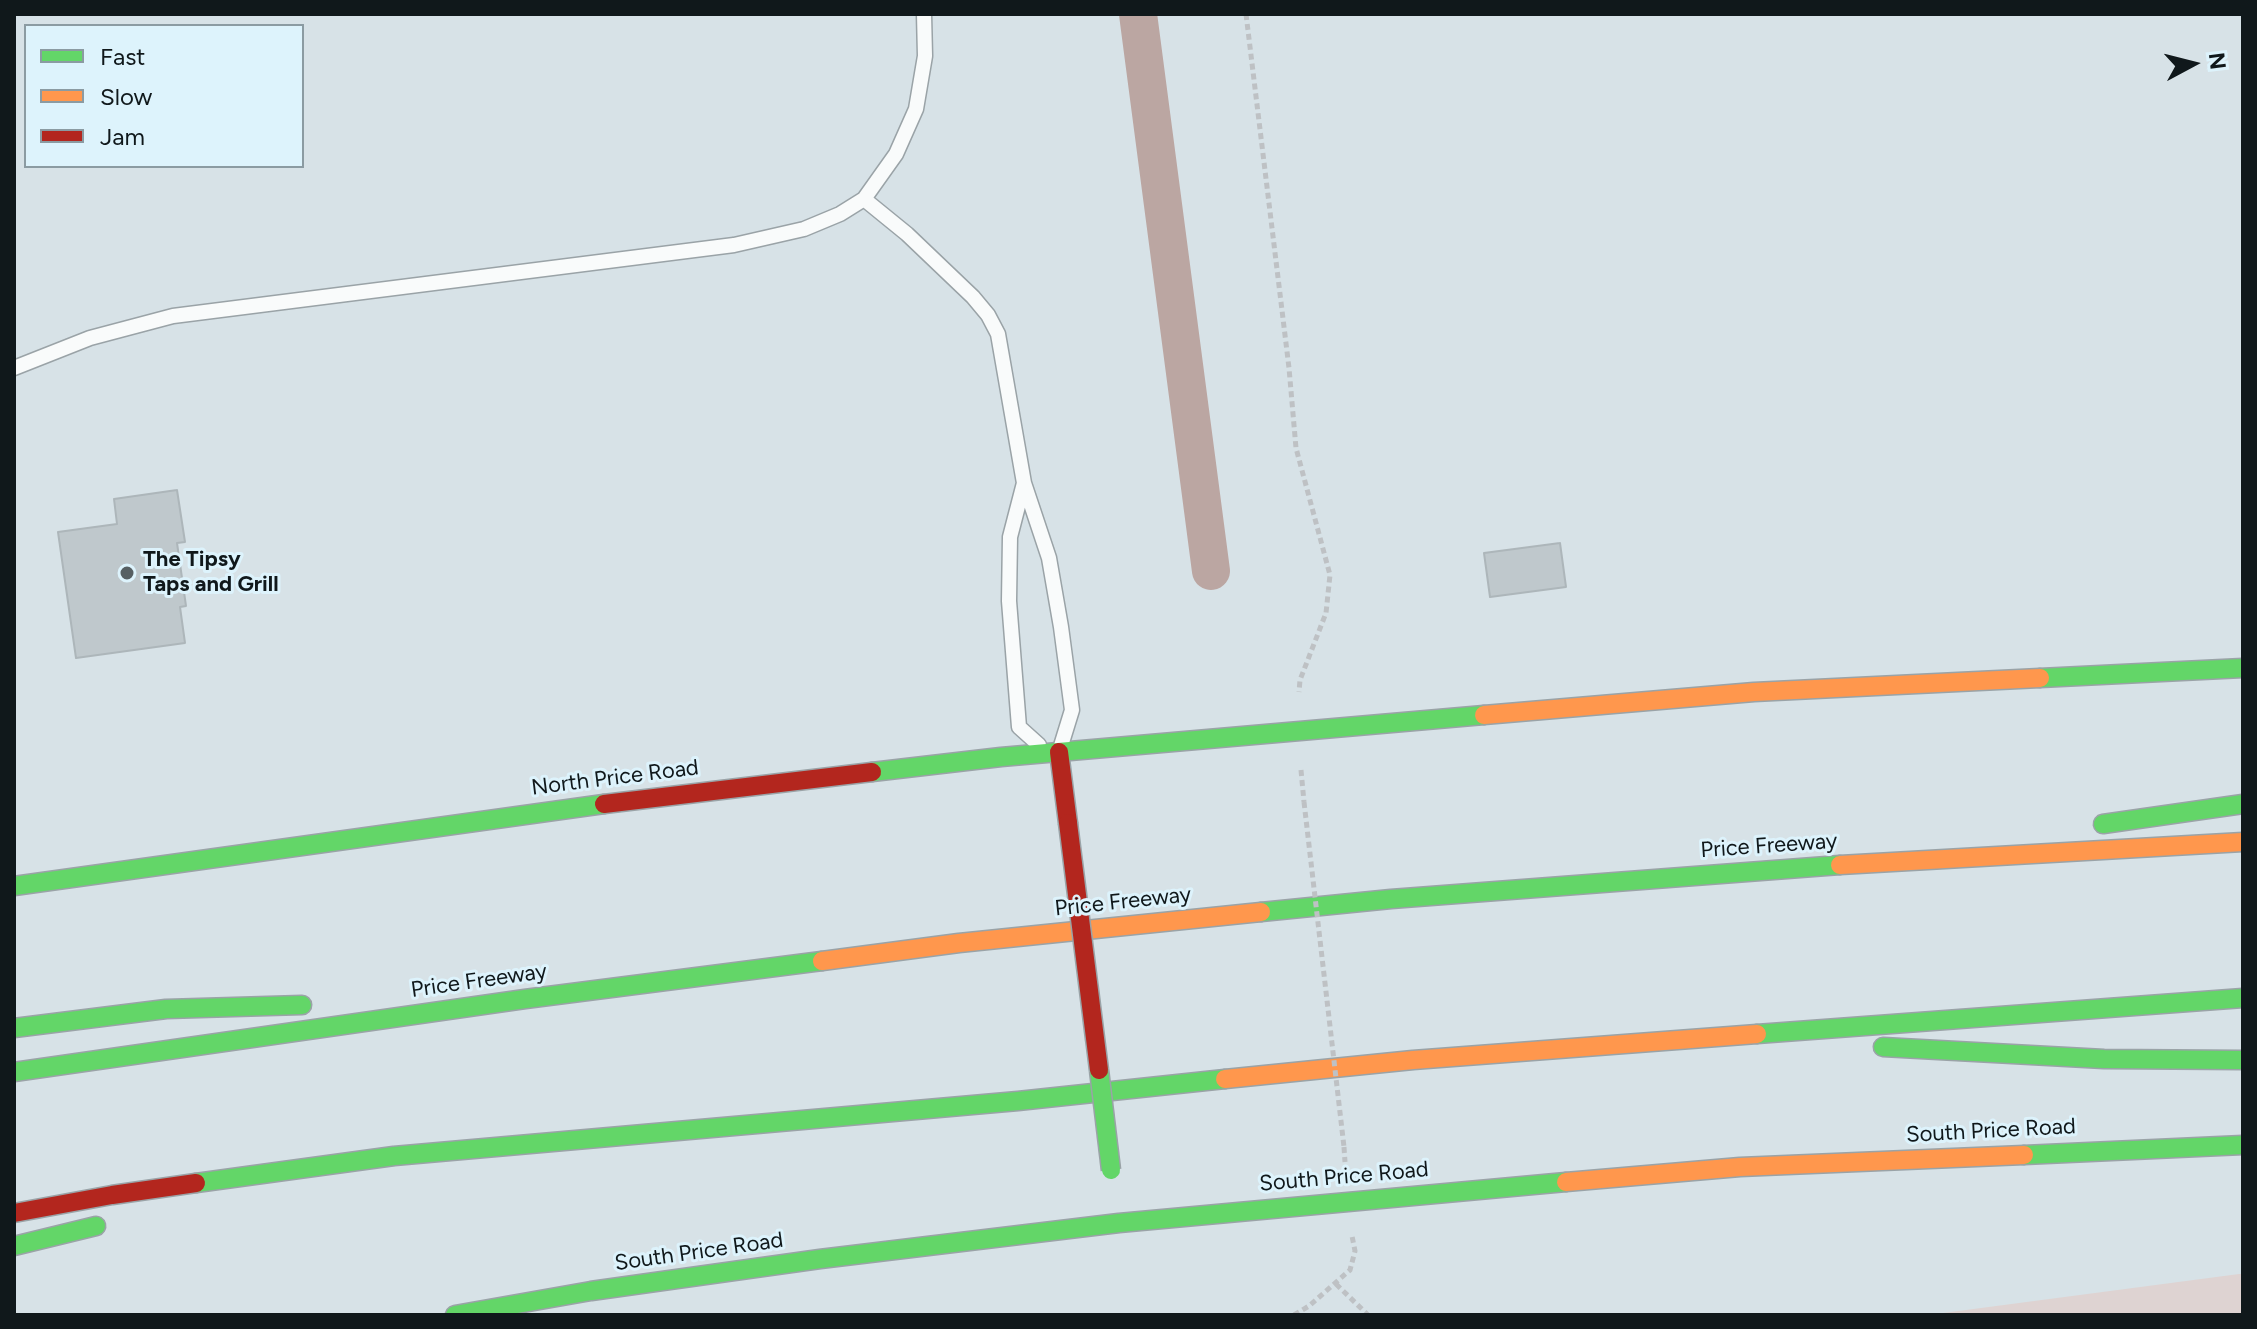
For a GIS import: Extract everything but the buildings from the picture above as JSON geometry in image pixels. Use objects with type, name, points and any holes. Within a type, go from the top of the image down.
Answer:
[{"type":"main road","points":[[1298,731],[1754,692],[2243,668]]},
{"type":"main road","name":"North Price Road","points":[[14,886],[553,810],[1059,752],[1298,731]]},
{"type":"main road","points":[[1059,752],[1112,1176]]},
{"type":"main road","points":[[2085,826],[2243,804]]},
{"type":"main road","points":[[1800,867],[2006,838]]},
{"type":"main road","name":"Price Freeway","points":[[14,1072],[525,999],[959,943],[1391,899],[1800,867],[2243,842]]},
{"type":"main road","points":[[14,1213],[112,1195],[394,1156],[1018,1101],[1413,1060],[2243,998]]},
{"type":"main road","points":[[369,1003],[525,999]]},
{"type":"main road","points":[[14,1028],[166,1009],[322,1004]]},
{"type":"main road","points":[[1713,1037],[2104,1059],[2243,1060]]},
{"type":"main road","name":"South Price Road","points":[[455,1315],[591,1291],[1118,1217],[1740,1167],[2243,1145]]},
{"type":"main road","points":[[210,1199],[394,1156]]},
{"type":"main road","points":[[14,1246],[118,1221]]},
{"type":"lane","points":[[14,368],[90,338],[173,316],[741,244],[804,229],[840,214],[864,199],[896,154],[916,109],[925,56],[924,14]]},
{"type":"lane","points":[[864,199],[907,234],[973,297],[998,334],[1024,483],[1049,558],[1061,627],[1072,710],[1059,752],[1035,743],[1019,727],[1009,601],[1010,537],[1024,483]]},
{"type":"path","points":[[1246,14],[1288,352],[1296,448],[1330,575],[1326,613],[1300,680],[1298,731],[1344,1147]]},
{"type":"path","points":[[1336,1284],[1368,1315]]},
{"type":"shaded area","points":[[2243,1274],[2243,1315],[1928,1315]]},
{"type":"waterway","points":[[1138,14],[1211,571]]},
{"type":"traffic: fast","points":[[2040,678],[2243,668]]},
{"type":"traffic: fast","points":[[872,772],[1001,757],[1484,715]]},
{"type":"traffic: fast","points":[[14,886],[604,804]]},
{"type":"traffic: fast","points":[[2103,824],[2243,804]]},
{"type":"traffic: fast","points":[[1261,912],[1391,899],[1840,865]]},
{"type":"traffic: fast","points":[[14,1072],[525,999],[822,961]]},
{"type":"traffic: fast","points":[[1757,1034],[2243,998]]},
{"type":"traffic: fast","points":[[14,1028],[166,1009],[302,1005]]},
{"type":"traffic: fast","points":[[1883,1047],[2104,1059],[2243,1060]]},
{"type":"traffic: fast","points":[[1099,1070],[1111,1170]]},
{"type":"traffic: fast","points":[[196,1183],[394,1156],[1018,1101],[1225,1079]]},
{"type":"traffic: fast","points":[[2024,1155],[2243,1145]]},
{"type":"traffic: fast","points":[[455,1315],[591,1291],[820,1259],[1119,1223],[1566,1182]]},
{"type":"traffic: fast","points":[[14,1246],[96,1226]]},
{"type":"traffic: slow","points":[[1484,715],[1754,692],[2040,678]]},
{"type":"traffic: slow","points":[[1840,865],[2243,842]]},
{"type":"traffic: slow","points":[[822,961],[959,943],[1261,912]]},
{"type":"traffic: slow","points":[[1225,1079],[1413,1060],[1757,1034]]},
{"type":"traffic: slow","points":[[1566,1182],[1740,1167],[2024,1155]]},
{"type":"traffic: jam","points":[[1059,752],[1068,823]]},
{"type":"traffic: jam","points":[[604,804],[872,772]]},
{"type":"traffic: jam","points":[[1068,823],[1099,1070]]},
{"type":"traffic: jam","points":[[14,1213],[196,1183]]},
{"type":"place","name":"The Tipsy Taps and Grill","points":[[127,573]]}]
